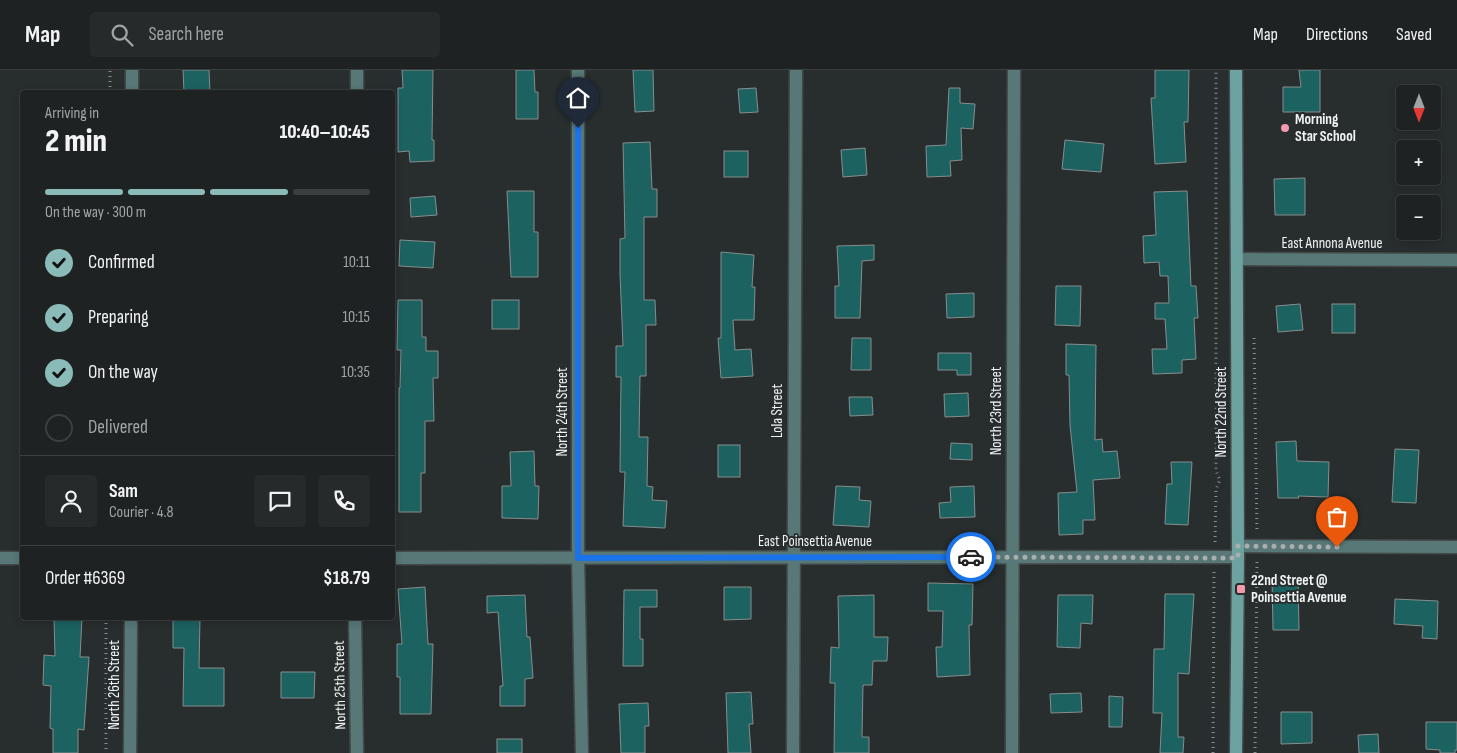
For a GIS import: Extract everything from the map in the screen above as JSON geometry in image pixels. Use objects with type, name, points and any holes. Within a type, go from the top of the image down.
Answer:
[{"type":"street","points":[[132,70],[132,90]]},
{"type":"street","points":[[357,70],[357,90]]},
{"type":"street","name":"North 24th Street","points":[[578,70],[578,558],[582,753]]},
{"type":"street","name":"Lola Street","points":[[793,753],[796,70]]},
{"type":"street","name":"North 23rd Street","points":[[1012,753],[1014,70]]},
{"type":"street","name":"North 22nd Street","points":[[1236,70],[1238,552],[1236,753]]},
{"type":"street","name":"East Annona Avenue","points":[[1237,259],[1457,260]]},
{"type":"street","name":"East Poinsettia Avenue","points":[[395,558],[1214,558],[1257,546],[1457,547]]},
{"type":"street","points":[[0,558],[20,558]]},
{"type":"street","name":"North 26th Street","points":[[130,620],[130,753]]},
{"type":"street","name":"North 25th Street","points":[[356,620],[357,753]]},
{"type":"path","points":[[110,70],[110,90]]},
{"type":"path","points":[[1213,753],[1214,558],[1216,489],[1220,480],[1216,471],[1216,70]]},
{"type":"path","points":[[1254,328],[1257,546],[1255,753]]},
{"type":"path","points":[[106,620],[106,753]]},
{"type":"building","points":[[183,70],[209,70],[210,90],[184,90]]},
{"type":"building","points":[[402,70],[433,70],[432,140],[434,140],[434,161],[410,162],[409,151],[398,152],[398,88],[403,88]]},
{"type":"building","points":[[516,70],[534,70],[535,92],[538,92],[538,119],[516,119]]},
{"type":"building","points":[[633,70],[653,70],[654,111],[635,112]]},
{"type":"building","points":[[1155,70],[1189,70],[1188,122],[1184,122],[1186,162],[1155,164],[1151,98],[1155,98]]},
{"type":"building","points":[[1299,70],[1320,70],[1320,112],[1283,112],[1283,87],[1301,87]]},
{"type":"building","points":[[756,88],[758,112],[740,113],[738,89]]},
{"type":"building","points":[[949,88],[960,88],[960,103],[975,104],[973,129],[961,128],[962,160],[950,161],[951,176],[927,177],[926,146],[946,145]]},
{"type":"building","points":[[1065,140],[1104,144],[1101,172],[1062,169]]},
{"type":"building","points":[[650,142],[652,189],[657,189],[657,217],[644,217],[644,300],[655,300],[656,325],[646,325],[646,376],[640,376],[639,437],[648,437],[647,486],[653,487],[652,500],[667,501],[665,528],[623,526],[625,472],[620,472],[621,377],[616,377],[616,346],[623,346],[620,239],[625,238],[623,143]]},
{"type":"building","points":[[865,148],[867,175],[843,177],[841,150]]},
{"type":"building","points":[[724,151],[748,151],[748,177],[724,177]]},
{"type":"building","points":[[1305,178],[1305,215],[1275,215],[1274,179]]},
{"type":"building","points":[[507,191],[534,191],[534,232],[538,232],[538,277],[511,277]]},
{"type":"building","points":[[1187,191],[1191,286],[1196,286],[1198,318],[1194,318],[1196,359],[1182,360],[1182,373],[1153,374],[1152,349],[1167,349],[1165,319],[1155,319],[1155,303],[1169,303],[1168,276],[1160,276],[1159,262],[1144,263],[1143,236],[1156,235],[1154,192]]},
{"type":"building","points":[[435,196],[437,215],[411,217],[410,198]]},
{"type":"building","points":[[400,240],[435,242],[433,268],[399,266]]},
{"type":"building","points":[[874,245],[874,260],[862,261],[860,318],[835,318],[835,286],[839,286],[837,246]]},
{"type":"building","points":[[721,252],[754,255],[752,287],[755,287],[754,320],[733,320],[735,350],[751,349],[753,376],[721,378],[718,338],[721,338]]},
{"type":"building","points":[[1056,286],[1081,286],[1080,326],[1055,325]]},
{"type":"building","points":[[974,293],[974,317],[947,318],[946,294]]},
{"type":"building","points":[[398,300],[422,300],[422,337],[426,337],[426,351],[438,351],[438,378],[433,378],[434,421],[425,421],[425,473],[421,473],[421,512],[399,512],[399,388],[401,350],[397,350]]},
{"type":"building","points":[[492,300],[519,300],[519,329],[492,329]]},
{"type":"building","points":[[1300,304],[1303,330],[1278,332],[1276,306]]},
{"type":"building","points":[[1332,304],[1355,304],[1355,333],[1332,333]]},
{"type":"building","points":[[852,338],[871,338],[871,370],[851,370]]},
{"type":"building","points":[[1066,344],[1096,345],[1095,440],[1102,439],[1103,452],[1117,451],[1120,478],[1093,480],[1095,520],[1083,520],[1083,534],[1059,535],[1058,493],[1077,492],[1070,425],[1069,375],[1066,375]]},
{"type":"building","points":[[938,353],[971,353],[971,375],[957,375],[957,370],[938,370]]},
{"type":"building","points":[[968,393],[969,416],[945,417],[944,394]]},
{"type":"building","points":[[849,397],[872,397],[873,415],[850,416]]},
{"type":"building","points":[[1296,441],[1297,461],[1329,462],[1328,497],[1298,496],[1299,498],[1278,498],[1276,442]]},
{"type":"building","points":[[951,443],[972,444],[972,460],[950,459]]},
{"type":"building","points":[[718,445],[740,445],[740,477],[718,477]]},
{"type":"building","points":[[1395,449],[1419,450],[1416,503],[1392,502]]},
{"type":"building","points":[[534,451],[535,486],[539,486],[538,519],[502,518],[502,486],[511,486],[510,452]]},
{"type":"building","points":[[1171,462],[1192,462],[1188,525],[1165,524],[1167,484],[1172,484]]},
{"type":"building","points":[[836,486],[860,487],[859,500],[871,501],[869,527],[833,525]]},
{"type":"building","points":[[974,486],[975,517],[940,518],[939,503],[951,502],[950,487]]},
{"type":"building","points":[[1298,577],[1299,630],[1273,630],[1272,578]]},
{"type":"building","points":[[928,583],[973,584],[972,625],[969,625],[970,675],[937,677],[936,647],[942,647],[943,611],[928,611]]},
{"type":"building","points":[[425,587],[428,644],[433,644],[431,714],[400,714],[400,677],[397,677],[397,644],[402,644],[398,589]]},
{"type":"building","points":[[724,587],[751,587],[751,619],[724,620]]},
{"type":"building","points":[[624,590],[657,590],[657,607],[640,607],[640,639],[643,639],[643,666],[623,666]]},
{"type":"building","points":[[1165,594],[1194,594],[1189,674],[1178,673],[1178,737],[1184,737],[1183,753],[1160,753],[1162,713],[1153,713],[1154,649],[1164,649]]},
{"type":"building","points":[[525,595],[527,637],[530,637],[533,678],[525,679],[525,706],[500,706],[500,686],[503,686],[498,612],[487,613],[487,596]]},
{"type":"building","points":[[874,595],[874,637],[888,637],[887,661],[873,661],[872,685],[863,685],[862,737],[869,737],[869,753],[834,753],[835,683],[830,683],[831,647],[839,648],[838,596]]},
{"type":"building","points":[[1058,595],[1093,595],[1092,624],[1081,623],[1080,648],[1057,647]]},
{"type":"building","points":[[1395,599],[1438,601],[1437,639],[1422,638],[1423,626],[1394,624]]},
{"type":"building","points":[[54,620],[82,620],[80,657],[89,657],[84,730],[78,729],[78,753],[53,753],[53,729],[50,728],[51,686],[43,685],[44,655],[55,656]]},
{"type":"building","points":[[173,620],[200,620],[199,668],[224,668],[224,706],[183,706],[184,648],[173,648]]},
{"type":"building","points":[[281,672],[315,672],[314,698],[281,698]]},
{"type":"building","points":[[751,692],[753,724],[749,724],[751,753],[728,753],[726,693]]},
{"type":"building","points":[[1081,693],[1082,712],[1051,713],[1050,694]]},
{"type":"building","points":[[1109,696],[1123,697],[1122,727],[1109,727]]},
{"type":"building","points":[[648,703],[649,726],[645,726],[645,753],[621,753],[619,704]]},
{"type":"building","points":[[1281,712],[1312,712],[1312,743],[1281,744]]},
{"type":"building","points":[[1426,722],[1457,722],[1457,750],[1455,750],[1455,753],[1440,753],[1440,750],[1426,749]]},
{"type":"building","points":[[1378,734],[1379,753],[1359,753],[1358,735]]},
{"type":"building","points":[[497,739],[522,739],[522,753],[497,753]]},
{"type":"way so far","points":[[971,557],[1238,558],[1238,546],[1337,547]]},
{"type":"place","name":"Morning Star School","points":[[1285,128]]},
{"type":"place","name":"22nd Street @ Poinsettia Avenue","points":[[1241,589]]},
{"type":"route","points":[[578,128],[578,558],[971,557]]}]
